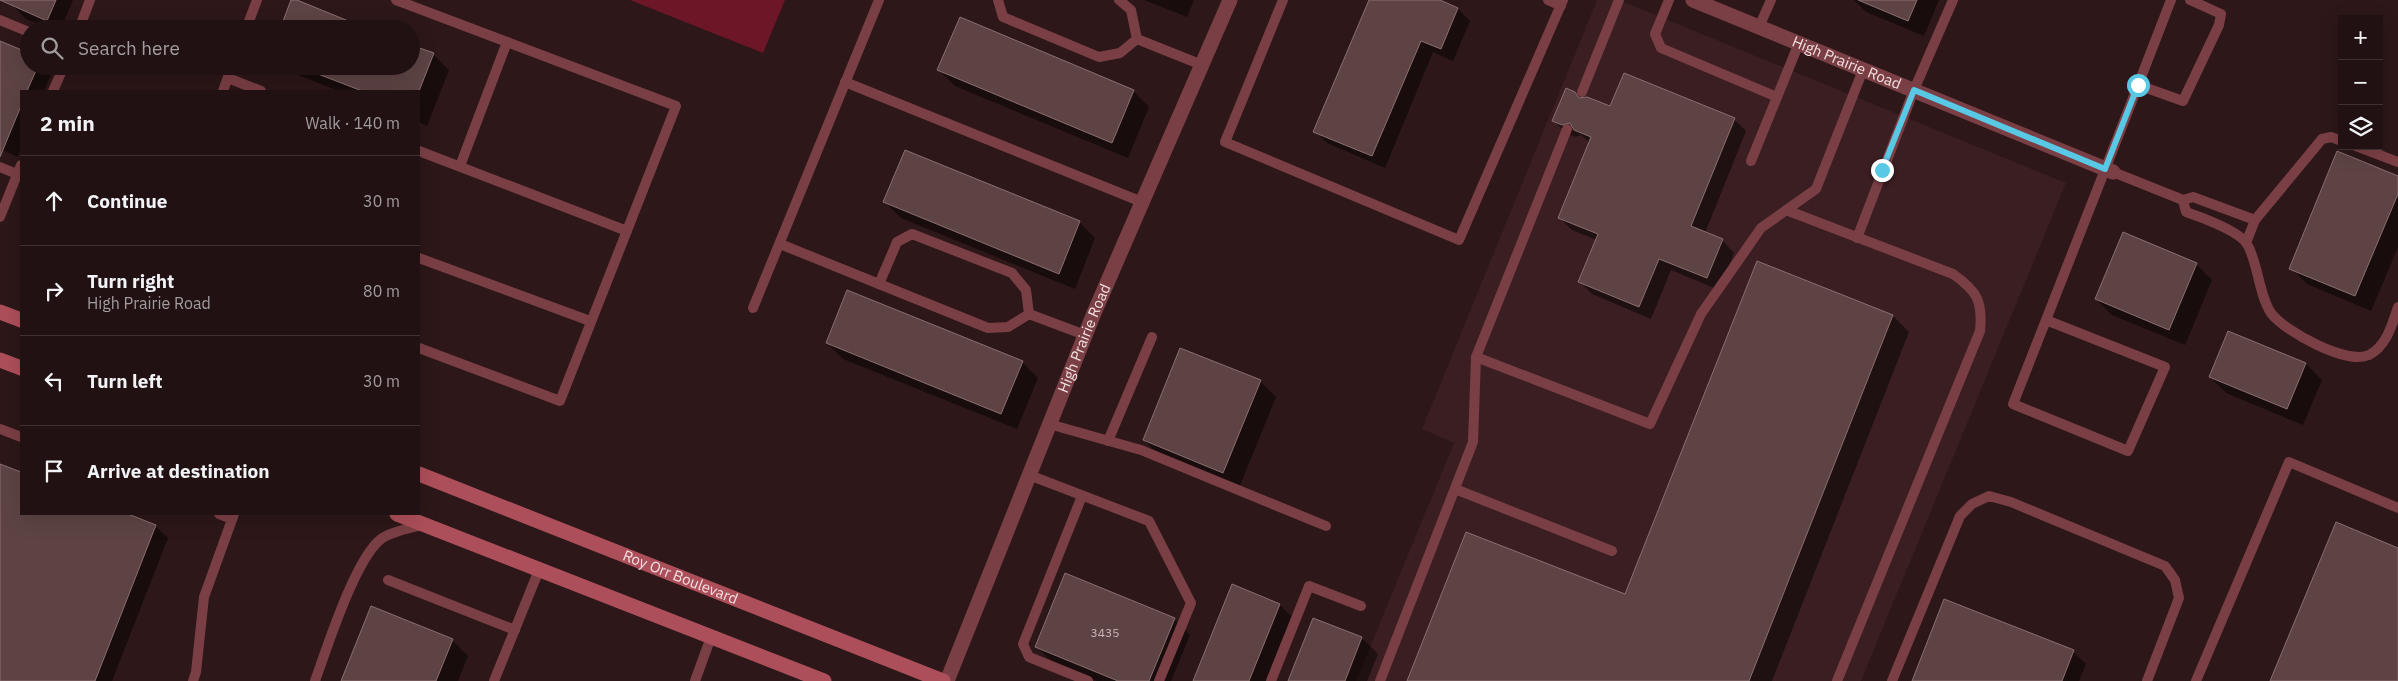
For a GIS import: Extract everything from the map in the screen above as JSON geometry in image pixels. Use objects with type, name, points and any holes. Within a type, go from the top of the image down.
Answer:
[{"type":"main road","points":[[0,312],[20,320]]},
{"type":"main road","points":[[0,360],[20,368]]},
{"type":"main road","name":"Roy Orr Boulevard","points":[[420,474],[943,681]]},
{"type":"main road","points":[[399,515],[824,681]]},
{"type":"street","name":"High Prairie Road","points":[[947,681],[1085,335],[1230,0]]},
{"type":"street","name":"High Prairie Road","points":[[1693,0],[1714,4],[1759,27],[2109,170]]},
{"type":"lane","points":[[82,20],[90,0]]},
{"type":"lane","points":[[249,20],[257,0]]},
{"type":"lane","points":[[396,0],[676,106],[560,401],[420,348]]},
{"type":"lane","points":[[754,308],[879,0]]},
{"type":"lane","points":[[998,0],[1003,17],[1099,57],[1120,53],[1137,39]]},
{"type":"lane","points":[[1119,0],[1131,10],[1137,39]]},
{"type":"lane","points":[[1283,0],[1225,142],[1459,240],[1562,3],[1548,0]]},
{"type":"lane","points":[[1582,92],[1619,0]]},
{"type":"lane","points":[[1669,0],[1655,34],[1661,48],[1777,96]]},
{"type":"lane","points":[[1759,27],[1771,0]]},
{"type":"lane","points":[[1857,238],[1914,90],[1953,0]]},
{"type":"lane","points":[[2046,320],[2164,367],[2128,451],[2013,404],[2046,320],[2109,170],[2138,85],[2171,0]]},
{"type":"lane","points":[[2138,85],[2183,101],[2218,25],[2221,14],[2190,0]]},
{"type":"lane","points":[[0,20],[20,28]]},
{"type":"lane","points":[[1137,39],[1202,65]]},
{"type":"lane","points":[[460,166],[507,42]]},
{"type":"lane","points":[[1751,161],[1799,43]]},
{"type":"lane","points":[[1476,357],[1650,424],[1701,314],[1761,228],[1816,189],[1863,70]]},
{"type":"lane","points":[[53,90],[60,75]]},
{"type":"lane","points":[[223,90],[229,75]]},
{"type":"lane","points":[[228,78],[258,90]]},
{"type":"lane","points":[[845,82],[1142,202]]},
{"type":"lane","points":[[1380,681],[1473,442],[1476,357],[1567,130]]},
{"type":"lane","points":[[2246,243],[2255,220],[2322,139],[2331,137],[2338,140]]},
{"type":"lane","points":[[2366,150],[2398,162]]},
{"type":"lane","points":[[420,151],[627,231]]},
{"type":"lane","points":[[0,168],[19,170],[0,217]]},
{"type":"lane","points":[[2109,170],[2183,200],[2193,197],[2255,220]]},
{"type":"lane","points":[[2183,200],[2186,212],[2220,225],[2246,243],[2271,312],[2301,338],[2356,358],[2370,354],[2386,340],[2398,307]]},
{"type":"lane","points":[[1786,210],[1953,274],[1972,287],[1982,309],[1980,331],[1837,681]]},
{"type":"lane","points":[[879,284],[897,242],[912,234],[1012,274],[1026,290],[1029,314]]},
{"type":"lane","points":[[780,244],[988,328],[1008,327],[1029,314]]},
{"type":"lane","points":[[420,258],[590,321]]},
{"type":"lane","points":[[1029,314],[1085,335]]},
{"type":"lane","points":[[1108,441],[1152,337]]},
{"type":"lane","points":[[1049,424],[1141,450],[1326,526]]},
{"type":"lane","points":[[0,429],[20,437]]},
{"type":"lane","points":[[2196,681],[2289,462],[2398,508]]},
{"type":"lane","points":[[1029,475],[1149,521],[1191,603],[1159,681]]},
{"type":"lane","points":[[1455,489],[1612,551]]},
{"type":"lane","points":[[1082,496],[1023,644],[1029,657],[1088,681]]},
{"type":"lane","points":[[1892,681],[1960,516],[1972,504],[1989,496],[2011,502],[2165,566],[2175,580],[2179,598],[2147,681]]},
{"type":"lane","points":[[193,681],[196,672],[204,597],[233,516]]},
{"type":"lane","points":[[315,681],[343,605],[366,558],[381,539],[424,524]]},
{"type":"lane","points":[[494,681],[539,570]]},
{"type":"lane","points":[[388,580],[515,630]]},
{"type":"lane","points":[[1271,681],[1309,586],[1361,606]]},
{"type":"lane","points":[[695,681],[711,637]]},
{"type":"shaded area","points":[[630,0],[785,0],[763,53]]},
{"type":"shaded area","points":[[1597,0],[1619,0],[2066,183],[1861,681],[1356,681],[1454,443],[1422,429]]},
{"type":"building","points":[[0,0],[56,0],[47,20]]},
{"type":"building","points":[[291,0],[297,0],[346,20],[283,20]]},
{"type":"building","points":[[1369,0],[1440,0],[1458,8],[1441,49],[1421,41],[1372,156],[1313,132]]},
{"type":"building","points":[[1858,0],[1917,0],[1908,21]]},
{"type":"building","points":[[960,17],[1134,90],[1112,143],[937,70]]},
{"type":"building","points":[[0,41],[20,49],[20,75],[34,75],[27,90],[20,90],[20,108],[0,157]]},
{"type":"building","points":[[420,48],[434,53],[419,90],[359,90],[321,75],[420,75]]},
{"type":"building","points":[[1624,73],[1735,118],[1691,226],[1723,239],[1707,278],[1659,259],[1639,307],[1578,282],[1598,234],[1558,218],[1591,137],[1574,130],[1570,123],[1562,125],[1552,121],[1566,88],[1575,92],[1579,98],[1587,97],[1610,106]]},
{"type":"building","points":[[905,150],[1080,221],[1059,274],[883,202]]},
{"type":"building","points":[[2337,151],[2398,176],[2398,194],[2355,296],[2289,269]]},
{"type":"building","points":[[2123,232],[2197,263],[2169,330],[2095,299]]},
{"type":"building","points":[[1757,261],[1893,315],[1749,681],[1407,681],[1466,532],[1625,594]]},
{"type":"building","points":[[847,290],[1023,361],[1001,414],[826,343]]},
{"type":"building","points":[[2228,331],[2306,363],[2287,409],[2209,377]]},
{"type":"building","points":[[1180,348],[1261,380],[1223,473],[1143,440]]},
{"type":"building","points":[[0,464],[20,472],[20,515],[131,515],[156,525],[95,681],[0,681]]},
{"type":"building","points":[[2336,522],[2398,548],[2398,681],[2270,681]]},
{"type":"building","points":[[1065,573],[1175,618],[1149,681],[1118,681],[1035,647]]},
{"type":"building","points":[[1232,584],[1280,604],[1249,681],[1193,681]]},
{"type":"building","points":[[1944,599],[2074,650],[2062,681],[1912,681]]},
{"type":"building","points":[[371,606],[453,639],[436,681],[341,681]]},
{"type":"building","points":[[1313,618],[1362,637],[1345,681],[1288,681]]},
{"type":"route","points":[[1882,170],[1914,90],[2105,169],[2138,85]]}]
